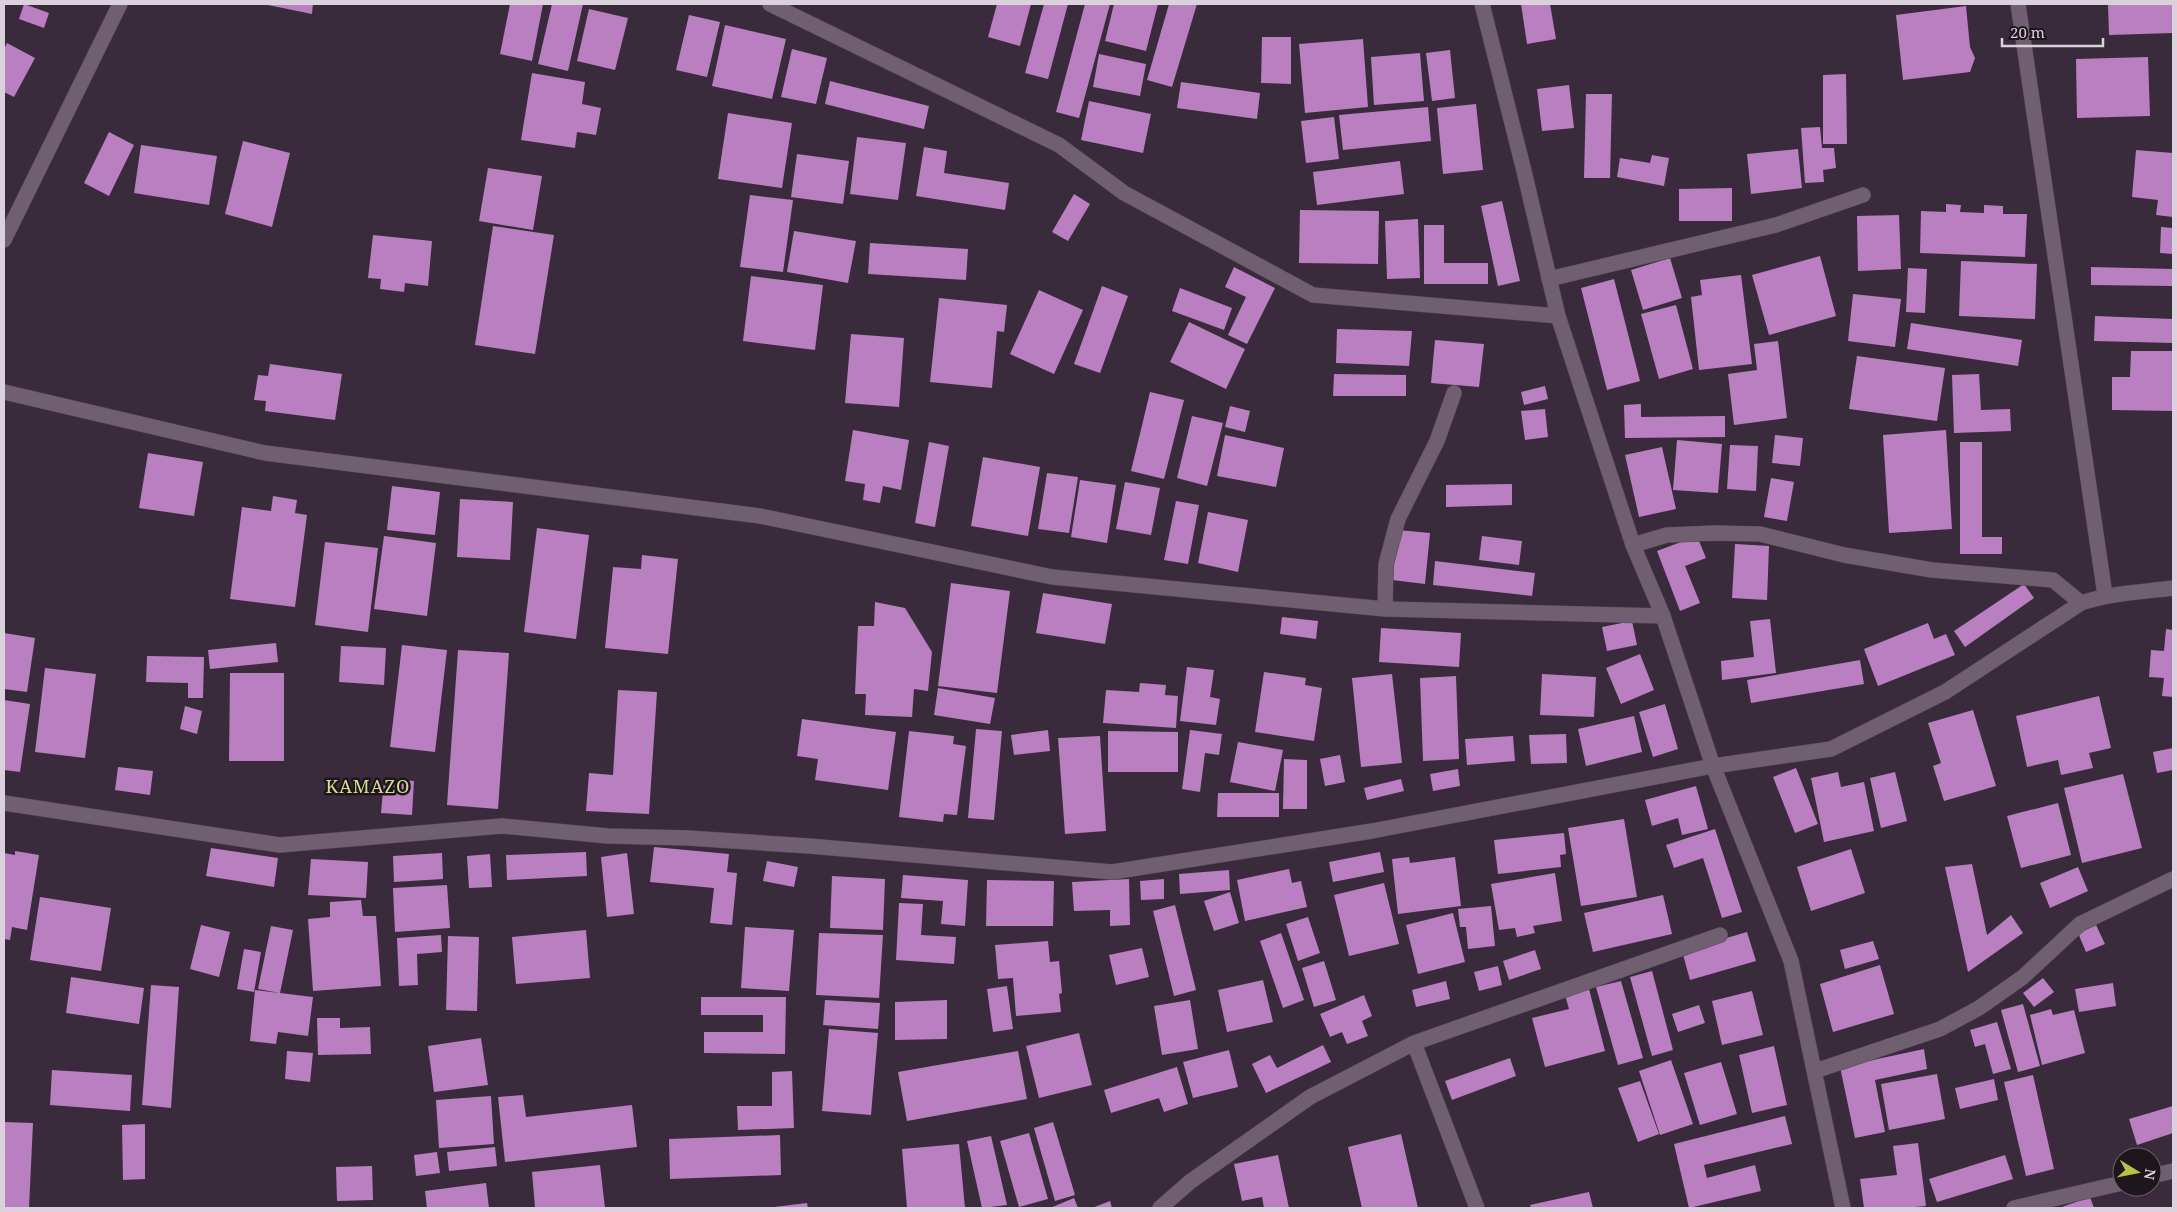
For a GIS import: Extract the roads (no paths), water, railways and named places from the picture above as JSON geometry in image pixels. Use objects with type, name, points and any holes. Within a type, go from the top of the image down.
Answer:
[{"type":"street","points":[[4,240],[120,4]]},
{"type":"street","points":[[770,4],[1059,145],[1124,193],[1313,296],[1558,316]]},
{"type":"street","points":[[1482,4],[1558,316],[1633,545],[1663,616],[1713,766],[1791,961],[1843,1208]]},
{"type":"street","points":[[2018,4],[2105,595]]},
{"type":"street","points":[[1549,279],[1776,225],[1863,195]]},
{"type":"street","points":[[4,392],[265,453],[760,516],[1052,577],[1385,609],[1663,616]]},
{"type":"street","points":[[1385,609],[1386,564],[1398,519],[1437,441],[1454,393]]},
{"type":"street","points":[[1633,545],[1667,535],[1715,532],[1760,534],[1844,555],[1932,570],[2052,580],[2081,603]]},
{"type":"street","points":[[4,803],[280,845],[502,826],[608,836],[688,838],[800,846],[1112,872],[1372,831],[1713,766],[1831,749],[1945,692],[2081,603],[2105,595],[2173,588]]},
{"type":"street","points":[[1814,1071],[1940,1030],[1979,1008],[2023,978],[2080,924],[2173,879]]},
{"type":"street","points":[[1160,1208],[1191,1181],[1310,1097],[1414,1043],[1720,935]]},
{"type":"street","points":[[1414,1043],[1477,1208]]},
{"type":"street","points":[[2014,1208],[2112,1185]]},
{"type":"district","name":"KAMAZO","points":[[368,787]]}]
